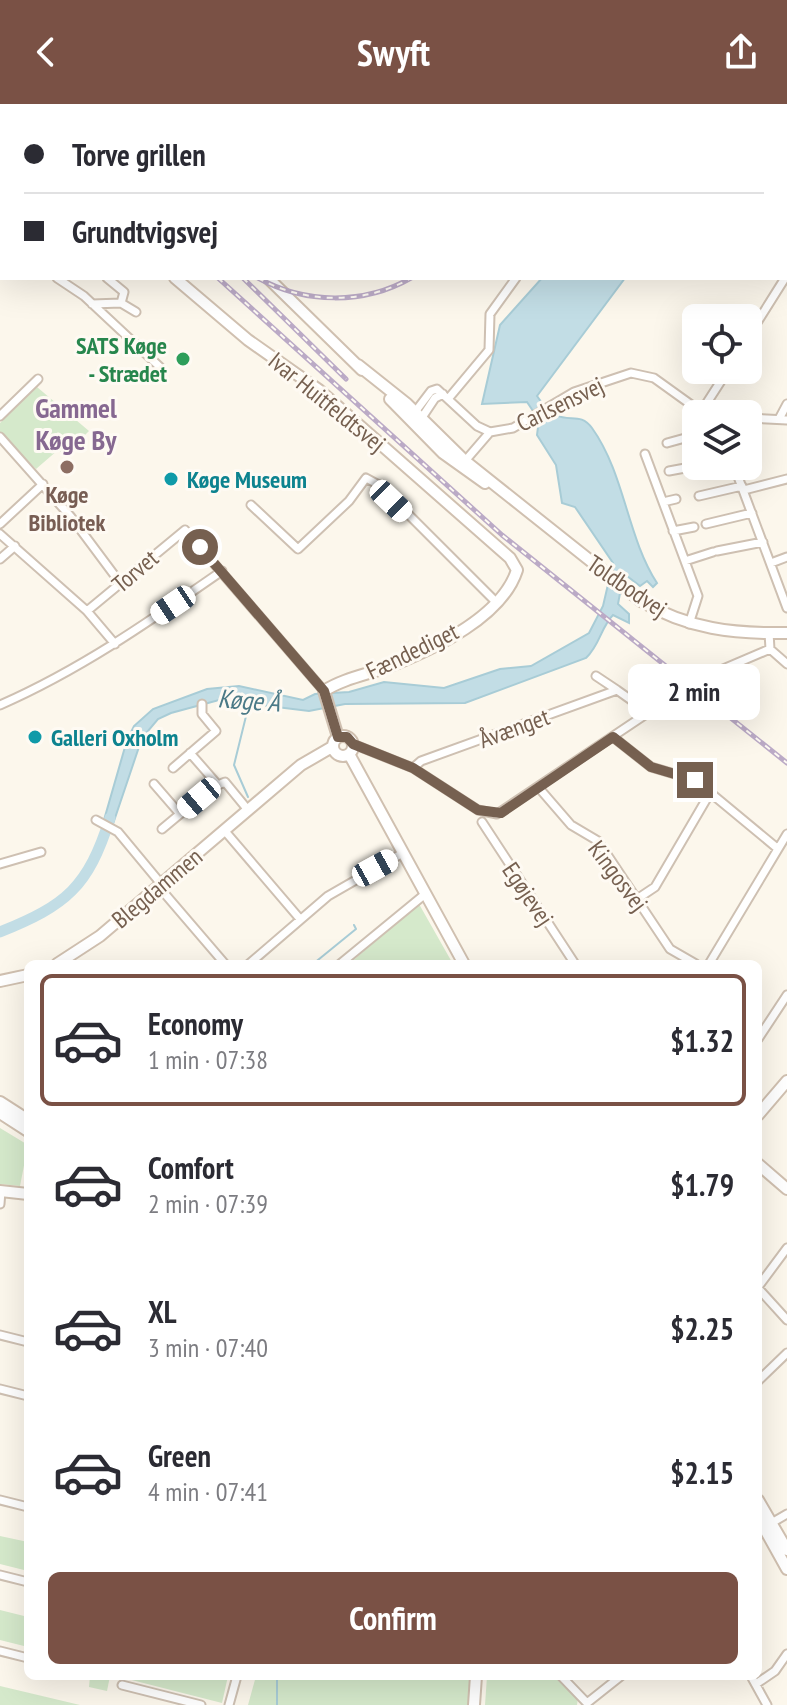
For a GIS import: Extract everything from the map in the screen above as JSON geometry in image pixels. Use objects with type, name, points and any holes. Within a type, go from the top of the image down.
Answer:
[{"type":"street","points":[[60,280],[92,304],[161,368]]},
{"type":"street","points":[[109,280],[124,292],[121,303]]},
{"type":"street","name":"Ivar Huitfeldtsvej","points":[[177,280],[248,340],[319,390],[510,558],[516,574],[496,602]]},
{"type":"street","points":[[270,280],[415,419],[433,389],[446,396],[477,426],[490,432]]},
{"type":"street","points":[[446,396],[489,350],[490,314],[515,280]]},
{"type":"street","points":[[762,315],[784,280]]},
{"type":"street","points":[[92,304],[121,303],[136,312]]},
{"type":"street","name":"Carlsensvej","points":[[465,461],[490,432],[513,428],[574,392],[631,373],[654,378],[684,400]]},
{"type":"street","points":[[0,416],[38,379]]},
{"type":"street","points":[[762,419],[783,420],[787,404]]},
{"type":"street","name":"Toldbodvej","points":[[415,419],[504,494],[653,608],[689,624],[724,632],[787,633]]},
{"type":"street","name":"Toldbodvej","points":[[415,419],[472,477],[504,494]]},
{"type":"street","points":[[0,437],[43,484],[115,576]]},
{"type":"street","points":[[667,443],[682,439]]},
{"type":"street","points":[[645,454],[698,596],[689,624]]},
{"type":"street","points":[[653,475],[682,468]]},
{"type":"street","points":[[251,505],[298,549],[349,501],[366,478],[379,485],[496,602]]},
{"type":"street","points":[[699,496],[787,479]]},
{"type":"street","points":[[740,480],[787,608]]},
{"type":"street","points":[[0,524],[43,484]]},
{"type":"street","points":[[663,502],[676,499]]},
{"type":"street","points":[[706,524],[752,513]]},
{"type":"street","points":[[673,531],[694,527]]},
{"type":"street","name":"Torvet","points":[[0,705],[47,683],[115,644],[222,571],[185,530],[87,611]]},
{"type":"street","points":[[0,534],[87,611],[115,644]]},
{"type":"street","points":[[685,561],[763,542]]},
{"type":"street","points":[[0,559],[15,546]]},
{"type":"street","points":[[771,563],[787,557]]},
{"type":"street","points":[[222,571],[324,691],[335,745],[343,757],[351,749]]},
{"type":"street","name":"Fændediget","points":[[324,691],[415,655],[468,624],[496,602]]},
{"type":"street","points":[[769,633],[770,649],[787,664]]},
{"type":"street","points":[[702,678],[770,649]]},
{"type":"street","points":[[596,676],[648,712]]},
{"type":"street","name":"Åvænget","points":[[413,768],[421,761],[617,690]]},
{"type":"street","points":[[351,749],[413,768],[489,813],[501,813],[682,690]]},
{"type":"street","points":[[173,768],[216,731],[202,714],[202,704]]},
{"type":"street","points":[[335,745],[347,737],[401,854],[462,960]]},
{"type":"street","points":[[613,737],[651,767],[691,778],[777,848]]},
{"type":"street","name":"Blegdammen","points":[[64,960],[89,945],[290,775],[335,745]]},
{"type":"street","points":[[190,753],[216,784]]},
{"type":"street","points":[[162,829],[216,784],[225,782],[248,810]]},
{"type":"street","points":[[154,784],[180,814]]},
{"type":"street","name":"Kingosvej","points":[[539,788],[571,825],[598,841],[670,949],[689,960]]},
{"type":"street","points":[[637,899],[655,887],[710,793]]},
{"type":"street","points":[[96,820],[115,829],[222,960]]},
{"type":"street","name":"Egøjevej","points":[[482,822],[572,960]]},
{"type":"street","points":[[224,830],[300,919]]},
{"type":"street","points":[[711,960],[787,834]]},
{"type":"street","points":[[0,864],[41,852]]},
{"type":"street","points":[[254,960],[336,890],[401,854]]},
{"type":"street","points":[[345,960],[424,895]]},
{"type":"street","points":[[0,981],[24,976]]},
{"type":"street","points":[[762,1033],[787,995]]},
{"type":"street","points":[[762,1110],[787,1081]]},
{"type":"street","points":[[0,1102],[24,1117]]},
{"type":"street","points":[[0,1113],[24,1128]]},
{"type":"street","points":[[762,1167],[787,1189]]},
{"type":"street","points":[[0,1204],[1,1191],[24,1194]]},
{"type":"street","points":[[762,1286],[787,1248]]},
{"type":"street","points":[[762,1293],[787,1320]]},
{"type":"street","points":[[0,1335],[24,1341]]},
{"type":"street","points":[[762,1377],[787,1353]]},
{"type":"street","points":[[0,1389],[24,1395]]},
{"type":"street","points":[[0,1500],[24,1506]]},
{"type":"street","points":[[762,1510],[787,1569]]},
{"type":"street","points":[[768,1525],[787,1514]]},
{"type":"street","points":[[762,1520],[787,1550]]},
{"type":"street","points":[[0,1575],[24,1581]]},
{"type":"street","points":[[0,1651],[24,1657]]},
{"type":"street","points":[[756,1684],[768,1678],[787,1654]]},
{"type":"street","points":[[229,1705],[236,1680]]},
{"type":"street","points":[[474,1705],[476,1680]]},
{"type":"street","points":[[565,1680],[587,1703],[616,1680]]},
{"type":"street","points":[[754,1680],[767,1705]]},
{"type":"street","points":[[122,1685],[201,1705]]},
{"type":"green space","points":[[37,387],[89,431],[65,455],[58,450],[36,469],[0,433],[0,423]]},
{"type":"green space","points":[[419,904],[451,960],[354,960]]},
{"type":"green space","points":[[0,1128],[24,1143],[24,1166],[20,1186],[0,1184]]},
{"type":"green space","points":[[0,1536],[24,1541],[24,1570],[0,1564]]},
{"type":"green space","points":[[0,1610],[24,1616],[24,1646],[0,1640]]},
{"type":"green space","points":[[90,1680],[109,1680],[107,1691],[89,1687]]},
{"type":"green space","points":[[132,1680],[227,1680],[222,1703]]},
{"type":"green space","points":[[255,1680],[472,1680],[471,1705],[248,1705]]},
{"type":"green space","points":[[487,1680],[562,1680],[578,1698],[577,1705],[485,1705]]},
{"type":"green space","points":[[0,1686],[80,1705],[0,1705]]},
{"type":"water","points":[[540,280],[624,280],[537,396],[554,414],[586,422],[612,465],[639,546],[657,583],[653,587],[647,581],[640,586],[627,576],[623,577],[618,604],[629,614],[629,623],[613,615],[586,658],[465,703],[345,704],[309,711],[219,700],[171,713],[158,719],[142,738],[113,824],[104,820],[127,740],[134,726],[153,709],[207,689],[239,686],[303,700],[315,694],[349,692],[384,682],[444,688],[500,669],[531,666],[589,633],[603,606],[613,563],[575,507],[562,503],[556,465],[537,435],[539,420],[527,402],[482,404],[500,325]]},
{"type":"waterway","points":[[248,797],[234,765],[249,704]]},
{"type":"waterway","name":"Køge Å","points":[[0,932],[42,912],[72,891],[93,861],[110,818]]},
{"type":"waterway","points":[[318,960],[356,929],[354,925]]},
{"type":"waterway","points":[[277,1680],[277,1705]]},
{"type":"railway","points":[[220,280],[502,535],[787,763]]},
{"type":"railway","points":[[245,280],[346,379]]},
{"type":"railway","points":[[262,280],[295,293],[334,298],[374,293],[407,280]]},
{"type":"place","name":"SATS Køge - Strædet","points":[[183,359]]},
{"type":"place","name":"Køge Bibliotek","points":[[67,467]]},
{"type":"place","name":"Køge Museum","points":[[171,479]]},
{"type":"place","name":"Galleri Oxholm","points":[[35,737]]},
{"type":"district","name":"Gammel Køge By","points":[[76,423]]},
{"type":"route","points":[[200,547],[324,691],[338,737],[347,737],[353,744],[413,768],[478,810],[501,813],[613,737],[658,771],[695,780]]}]
